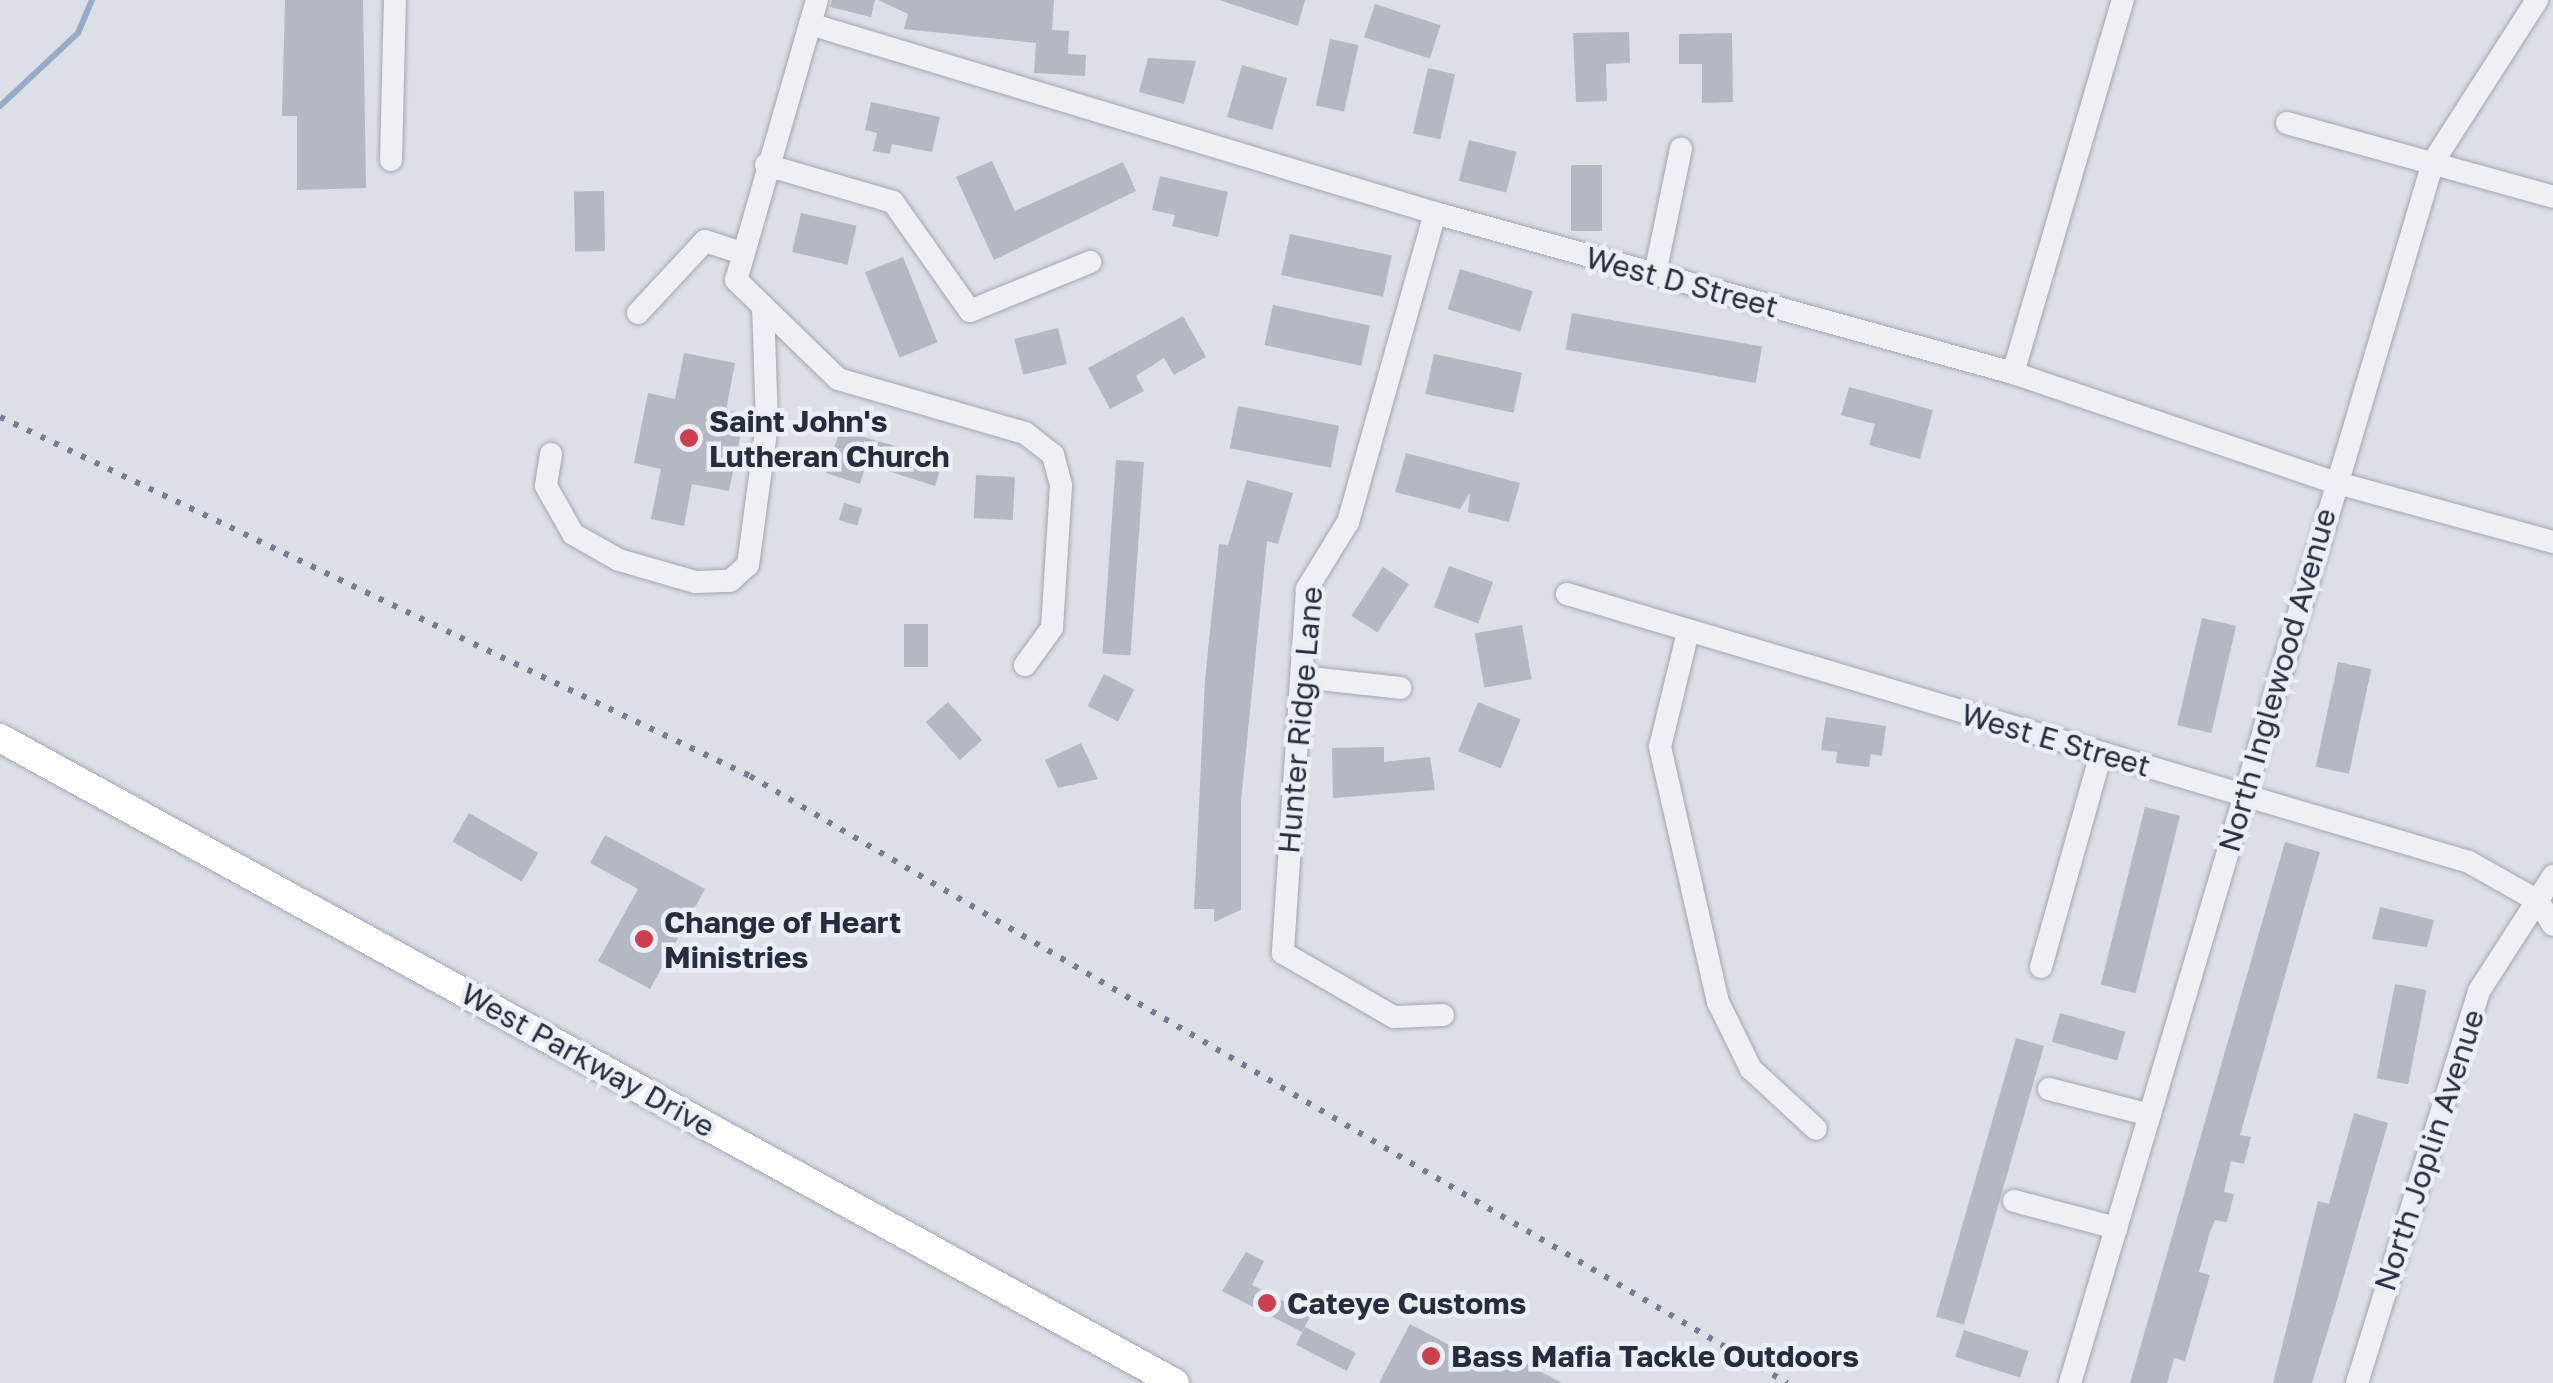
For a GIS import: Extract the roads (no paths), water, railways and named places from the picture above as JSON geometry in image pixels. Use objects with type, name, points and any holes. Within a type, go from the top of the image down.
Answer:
[{"type":"main road","name":"West Parkway Drive","points":[[0,738],[1175,1383]]},
{"type":"street","points":[[391,160],[395,0]]},
{"type":"street","points":[[817,0],[766,165],[736,280],[838,379],[1024,434],[1052,455],[1061,485],[1052,628],[1024,665]]},
{"type":"street","points":[[2013,373],[2123,0]]},
{"type":"street","name":"North Inglewood Avenue","points":[[2070,1383],[2334,482],[2433,162],[2538,0]]},
{"type":"street","name":"West D Street","points":[[810,24],[1435,213],[2013,373],[2334,482],[2553,542]]},
{"type":"street","points":[[2288,122],[2553,197]]},
{"type":"street","points":[[1655,274],[1681,149]]},
{"type":"street","points":[[766,165],[894,202],[970,311],[1090,262]]},
{"type":"street","name":"Hunter Ridge Lane","points":[[1435,213],[1348,522],[1310,574],[1283,952],[1394,1017],[1442,1015]]},
{"type":"street","points":[[638,313],[705,242],[743,253]]},
{"type":"street","points":[[551,454],[546,486],[574,534],[620,560],[695,582],[730,582],[748,565],[767,424],[763,306]]},
{"type":"street","name":"West E Street","points":[[1567,594],[2469,862],[2538,901]]},
{"type":"street","points":[[1688,632],[1660,747],[1718,1002],[1751,1069],[1816,1129]]},
{"type":"street","points":[[1301,677],[1400,688]]},
{"type":"street","points":[[2041,967],[2102,754]]},
{"type":"street","name":"North Joplin Avenue","points":[[2357,1383],[2479,991],[2553,876]]},
{"type":"street","points":[[2538,901],[2553,925]]},
{"type":"street","points":[[2048,1089],[2150,1116]]},
{"type":"street","points":[[2014,1201],[2116,1228]]},
{"type":"waterway","points":[[0,106],[78,33],[92,0]]},
{"type":"railway","points":[[0,417],[750,776],[1787,1383]]},
{"type":"place","name":"Saint John's Lutheran Church","points":[[689,438]]},
{"type":"place","name":"Change of Heart Ministries","points":[[644,939]]},
{"type":"place","name":"Cateye Customs","points":[[1267,1303]]},
{"type":"place","name":"Bass Mafia Tackle Outdoors","points":[[1431,1356]]}]
